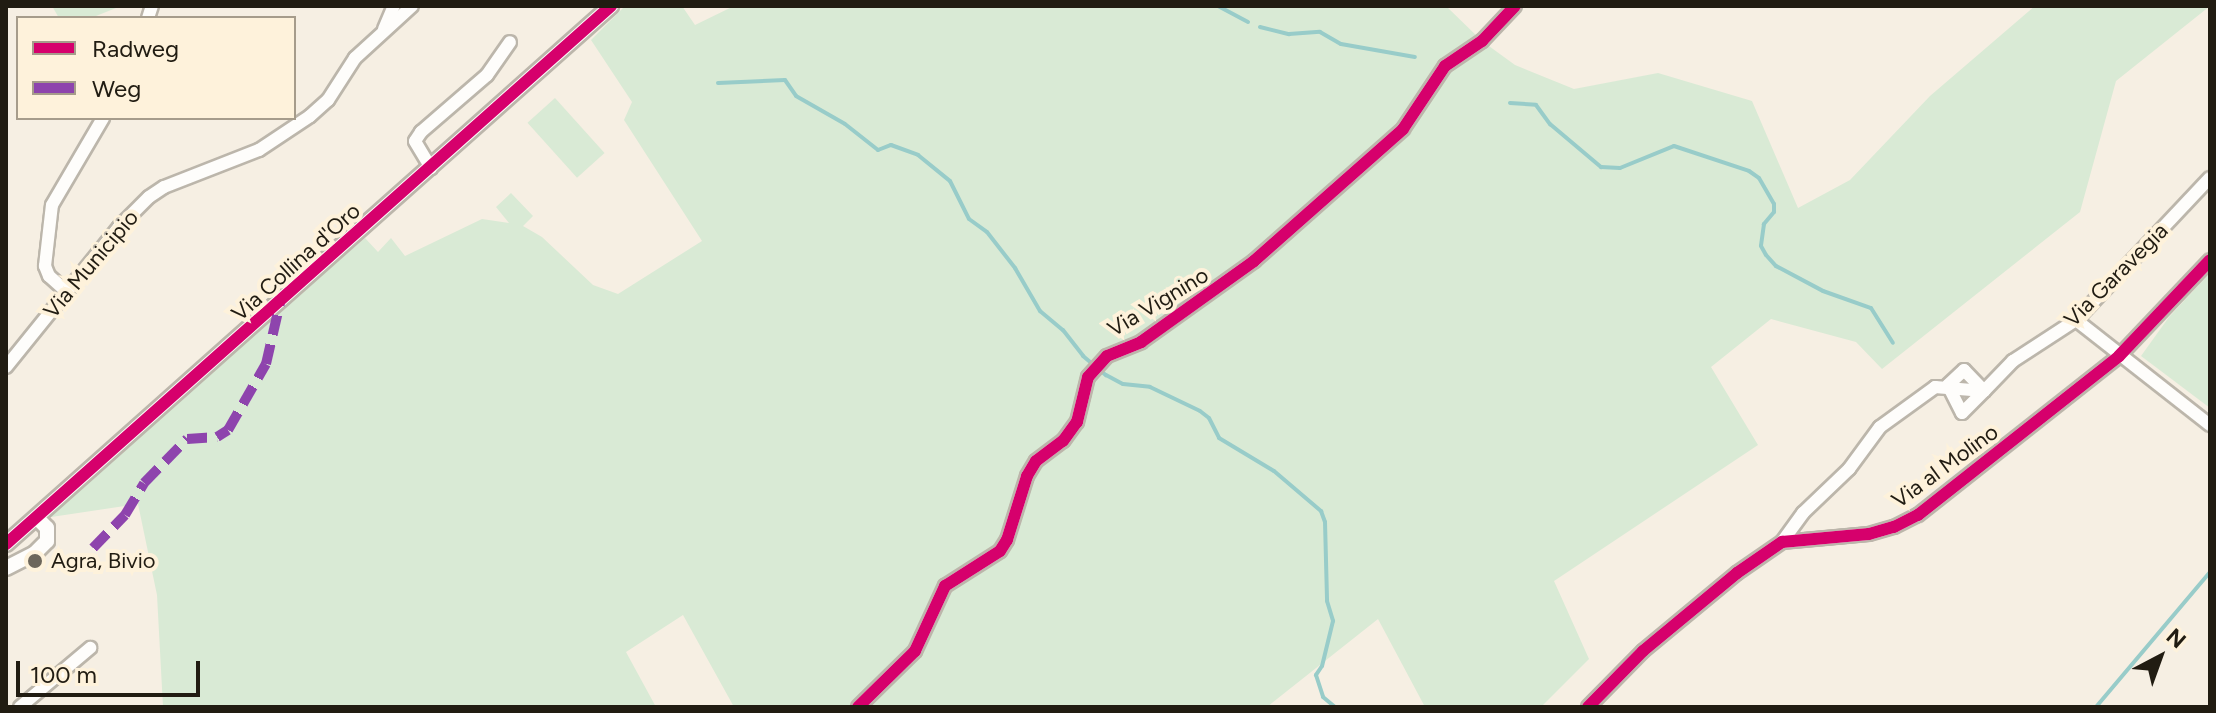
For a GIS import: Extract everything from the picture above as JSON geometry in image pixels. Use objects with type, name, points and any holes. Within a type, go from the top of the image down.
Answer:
[{"type":"street","points":[[384,29],[394,6]]},
{"type":"street","name":"Via Municipio","points":[[6,367],[119,227],[149,197],[164,187],[259,150],[310,116],[328,100],[355,58],[412,6]]},
{"type":"street","name":"Via Collina d'Oro","points":[[6,544],[38,519],[611,6]]},
{"type":"street","name":"Via Vignino","points":[[858,707],[915,651],[945,586],[1000,551],[1007,540],[1027,476],[1036,461],[1063,441],[1077,422],[1092,372],[1107,356],[1141,342],[1230,282],[1403,129],[1445,66],[1482,41],[1515,6]]},
{"type":"street","points":[[431,168],[415,141],[421,132],[487,75],[510,42]]},
{"type":"street","points":[[67,292],[49,276],[45,266],[52,205],[102,120]]},
{"type":"street","name":"Via Garavegia","points":[[1949,388],[1962,413],[2013,361],[2076,320],[2210,178]]},
{"type":"street","points":[[2119,356],[2210,260]]},
{"type":"street","points":[[2076,320],[2210,425]]},
{"type":"street","name":"Via al Molino","points":[[1782,542],[1869,534],[1894,527],[1918,515],[2119,356]]},
{"type":"street","points":[[1964,370],[1984,391],[1949,388],[1948,385],[1964,370]]},
{"type":"street","name":"Via al Molino","points":[[1588,707],[1643,651],[1737,573],[1782,542],[1803,513],[1849,469],[1880,427],[1935,387],[1949,388]]},
{"type":"street","points":[[6,568],[35,553],[47,541],[47,528],[38,519]]},
{"type":"street","points":[[20,707],[90,648]]},
{"type":"green space","points":[[52,6],[121,6],[96,16],[58,16]]},
{"type":"green space","points":[[625,6],[682,6],[695,25],[734,6],[1446,6],[1482,41],[1515,65],[1574,89],[1658,73],[1752,101],[1798,208],[1850,180],[1930,96],[2035,6],[2210,6],[2116,81],[2080,212],[1882,369],[1856,342],[1771,319],[1711,367],[1758,445],[1554,581],[1589,659],[1541,707],[1425,707],[1378,619],[1267,707],[734,707],[683,615],[626,652],[656,707],[163,707],[157,595],[138,504],[38,519],[365,238],[378,252],[391,238],[405,256],[482,219],[509,223],[496,207],[511,193],[533,216],[523,226],[542,237],[593,285],[618,294],[702,241],[624,120],[632,102],[591,40]]},
{"type":"green space","points":[[555,98],[605,153],[577,178],[528,123]]},
{"type":"green space","points":[[2210,273],[2210,408],[2141,356],[2169,317]]},
{"type":"waterway","points":[[1218,6],[1248,22]]},
{"type":"waterway","points":[[1260,27],[1289,34],[1320,32],[1341,44],[1415,57]]},
{"type":"waterway","points":[[718,83],[785,80],[796,96],[845,124],[878,150],[891,145],[918,155],[950,181],[969,219],[987,232],[1015,268],[1040,311],[1063,330],[1083,356],[1123,384],[1150,387],[1200,411],[1209,418],[1219,438],[1274,471],[1321,511],[1325,522],[1327,601],[1333,621],[1322,666],[1316,675],[1323,697],[1335,707]]},
{"type":"waterway","points":[[1510,103],[1536,105],[1550,124],[1601,167],[1620,168],[1674,146],[1749,171],[1759,178],[1774,204],[1774,212],[1764,224],[1761,246],[1766,255],[1776,266],[1823,291],[1871,308],[1893,343]]},
{"type":"waterway","points":[[2096,707],[2210,572]]},
{"type":"marked path","points":[[93,548],[125,515],[144,483],[187,439],[217,437],[228,430],[266,364],[280,303]]},
{"type":"cycle path","points":[[6,544],[611,6]]},
{"type":"cycle path","points":[[858,707],[915,651],[945,586],[1000,551],[1007,540],[1027,476],[1036,461],[1063,441],[1077,422],[1088,377],[1107,356],[1141,342],[1254,261],[1403,129],[1445,66],[1482,41],[1515,6]]},
{"type":"cycle path","points":[[1588,707],[1643,651],[1737,573],[1782,542],[1869,534],[1894,527],[1918,515],[2119,356],[2210,260]]},
{"type":"place","name":"Agra, Bivio","points":[[35,561]]}]
